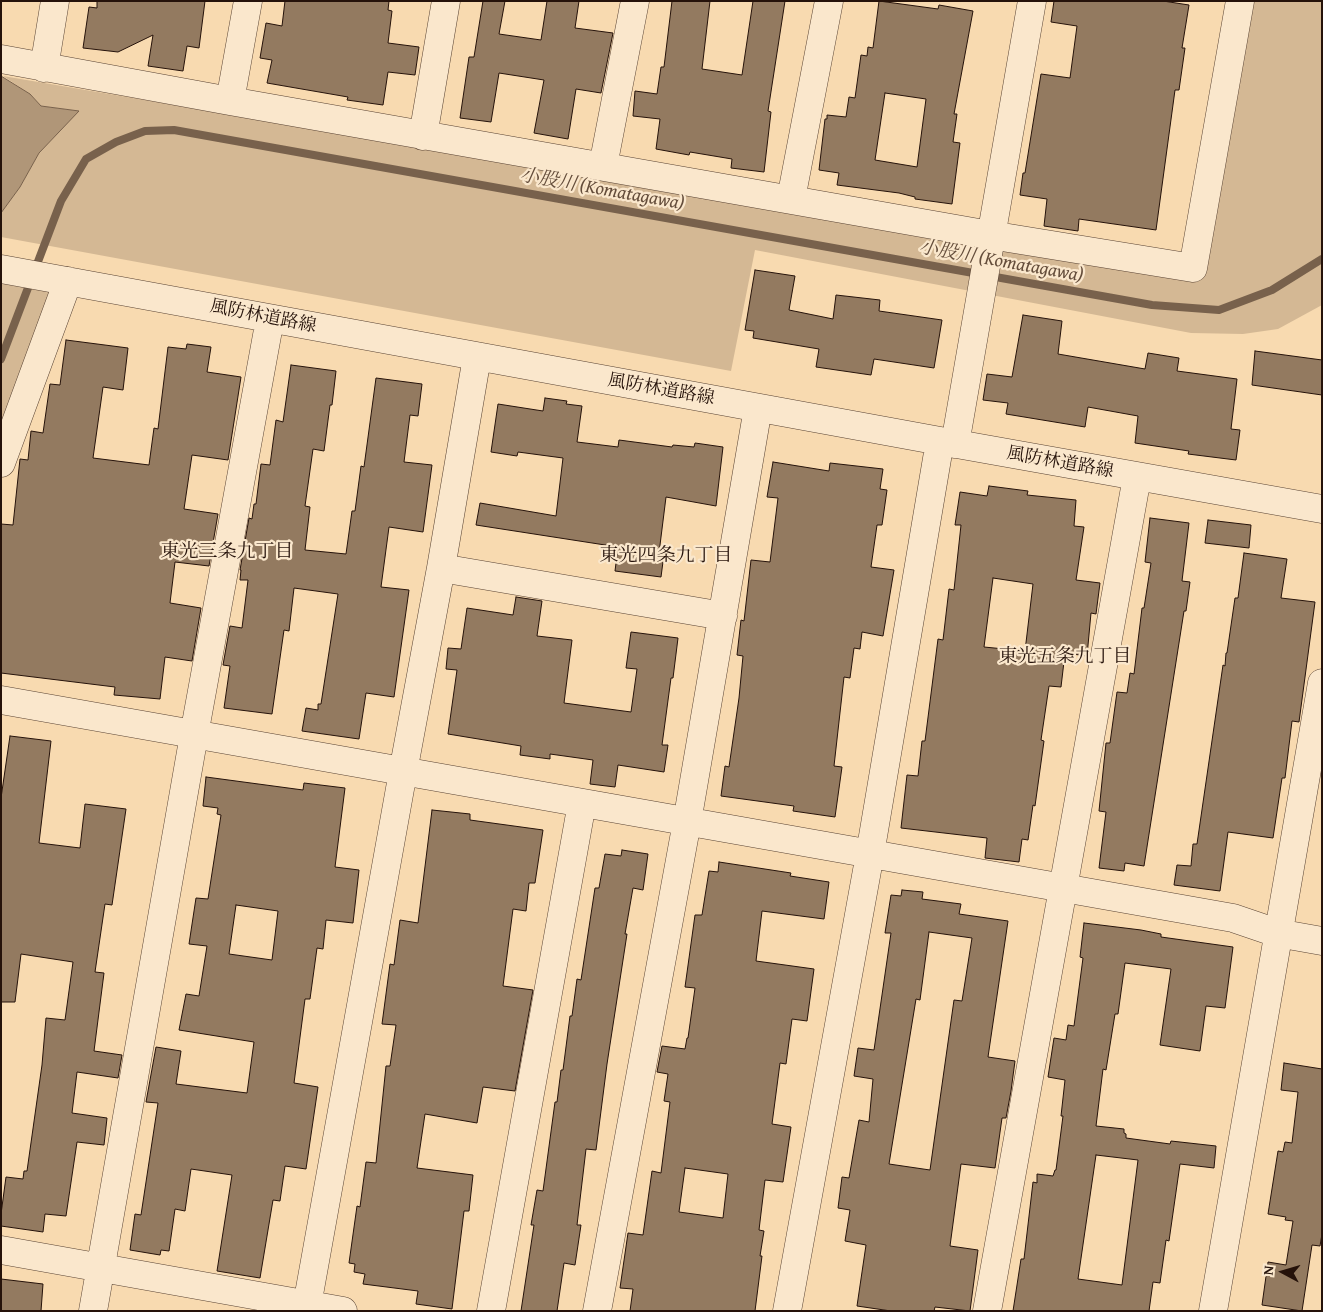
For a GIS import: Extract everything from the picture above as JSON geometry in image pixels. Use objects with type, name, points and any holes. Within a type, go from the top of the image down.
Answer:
[{"type":"street","points":[[44,68],[55,1]]},
{"type":"street","points":[[230,101],[248,1]]},
{"type":"street","points":[[423,136],[446,1]]},
{"type":"street","points":[[603,166],[635,1]]},
{"type":"street","points":[[792,199],[829,1]]},
{"type":"street","points":[[787,1311],[947,443],[981,292],[1032,1]]},
{"type":"street","points":[[1,60],[423,136],[792,199],[989,245],[1193,268],[1240,1]]},
{"type":"street","name":"風防林道路線","points":[[4,270],[947,443],[1322,509]]},
{"type":"street","points":[[1,463],[56,279]]},
{"type":"street","points":[[93,1311],[194,735],[270,319]]},
{"type":"street","points":[[306,1307],[402,772],[441,568],[477,356]]},
{"type":"street","points":[[597,1311],[724,616],[758,408]]},
{"type":"street","points":[[987,1311],[1137,477]]},
{"type":"street","points":[[441,568],[724,616]]},
{"type":"street","points":[[1213,1311],[1322,683]]},
{"type":"street","points":[[1,700],[1233,918],[1278,933],[1322,941]]},
{"type":"street","points":[[491,1311],[582,803]]},
{"type":"street","points":[[1,1250],[306,1307],[343,1311]]},
{"type":"shaded area","points":[[1248,1],[1322,1],[1322,305],[1278,329],[1243,334],[1191,333],[755,250],[731,371],[1,237],[1,213],[20,187],[39,153],[78,111],[41,106],[30,94],[3,76],[1195,278]]},
{"type":"shaded area","points":[[1,76],[30,94],[41,106],[79,111],[39,153],[20,187],[1,213]]},
{"type":"shaded area","points":[[1,278],[51,287],[1,427]]},
{"type":"building","points":[[97,1],[205,1],[199,48],[187,46],[183,71],[148,66],[153,35],[118,52],[83,48],[89,7],[97,8]]},
{"type":"building","points":[[285,1],[389,1],[388,10],[392,11],[388,43],[419,47],[415,75],[388,72],[383,105],[347,100],[348,97],[267,83],[272,60],[260,58],[266,23],[282,26]]},
{"type":"building","points":[[483,1],[505,1],[499,34],[541,40],[547,1],[579,1],[575,28],[613,33],[601,93],[576,89],[568,139],[534,133],[544,80],[499,73],[491,122],[460,118],[469,57],[474,57]]},
{"type":"building","points":[[672,1],[710,1],[702,69],[742,75],[753,1],[785,1],[768,111],[771,112],[764,172],[731,168],[732,159],[690,152],[689,155],[656,149],[660,119],[633,116],[635,91],[657,94],[661,67],[664,67]]},
{"type":"building","points":[[879,1],[938,9],[939,5],[973,11],[954,114],[957,114],[953,142],[960,143],[952,204],[915,199],[915,197],[899,193],[837,185],[839,173],[819,170],[825,119],[827,119],[827,115],[846,117],[849,97],[855,98],[861,55],[867,56],[868,47],[873,48]],"holes":[[[885,93],[926,99],[917,167],[875,160]]]},
{"type":"building","points":[[1054,1],[1163,1],[1189,5],[1182,48],[1185,48],[1179,90],[1175,90],[1156,230],[1079,219],[1078,231],[1044,226],[1047,199],[1020,195],[1041,74],[1070,78],[1077,26],[1051,22]]},
{"type":"building","points":[[755,270],[795,276],[789,310],[833,319],[836,295],[880,300],[879,311],[942,320],[934,368],[874,359],[871,375],[816,367],[819,349],[753,338],[754,331],[745,330]]},
{"type":"building","points":[[1023,315],[1062,321],[1058,354],[1145,369],[1148,353],[1179,358],[1177,371],[1237,379],[1231,429],[1240,430],[1236,460],[1188,454],[1189,451],[1135,443],[1138,416],[1088,407],[1085,427],[1006,414],[1008,403],[983,400],[987,374],[1012,377]]},
{"type":"building","points":[[66,340],[128,348],[123,390],[103,387],[93,458],[149,465],[154,428],[158,429],[168,347],[186,349],[187,344],[211,347],[207,372],[241,377],[228,460],[192,455],[184,509],[218,514],[209,566],[175,562],[170,603],[201,608],[192,661],[165,657],[160,699],[114,695],[115,687],[1,673],[1,524],[13,525],[20,459],[28,460],[31,431],[43,433],[50,384],[60,385]]},
{"type":"building","points":[[1255,351],[1322,360],[1322,395],[1252,385]]},
{"type":"building","points":[[291,365],[336,371],[324,451],[313,449],[305,506],[310,507],[305,550],[346,554],[352,511],[355,511],[361,466],[364,467],[376,378],[422,384],[418,416],[410,415],[404,462],[432,465],[423,532],[389,527],[381,587],[409,590],[394,697],[366,693],[359,739],[302,731],[306,708],[318,710],[318,704],[321,704],[338,594],[294,588],[289,631],[284,630],[272,714],[224,708],[230,666],[223,665],[230,626],[242,628],[248,580],[240,580],[240,570],[249,518],[252,519],[254,504],[256,504],[261,464],[270,465],[276,420],[283,422]]},
{"type":"building","points":[[545,398],[567,401],[566,404],[582,406],[577,442],[618,447],[619,440],[672,447],[673,445],[694,447],[695,443],[723,447],[716,506],[666,497],[659,553],[664,554],[661,577],[615,571],[618,547],[476,525],[480,503],[556,516],[563,458],[518,452],[517,456],[491,452],[498,404],[543,411]]},
{"type":"building","points":[[773,462],[829,471],[830,463],[883,469],[880,489],[887,490],[882,525],[877,525],[871,567],[894,570],[883,636],[862,632],[860,649],[854,648],[850,678],[844,677],[834,766],[842,767],[835,817],[793,811],[794,806],[721,796],[725,766],[729,767],[739,698],[743,656],[737,655],[741,620],[744,621],[751,560],[770,562],[778,498],[767,497]]},
{"type":"building","points":[[989,486],[1028,491],[1027,495],[1076,500],[1074,526],[1084,527],[1076,580],[1100,583],[1096,614],[1091,613],[1087,656],[1065,653],[1061,687],[1049,686],[1041,740],[1044,741],[1035,806],[1033,805],[1028,840],[1022,839],[1019,862],[985,858],[987,838],[901,828],[907,775],[918,776],[922,741],[925,741],[938,639],[943,640],[949,589],[954,590],[961,525],[955,525],[960,492],[987,496]],"holes":[[[993,578],[1033,584],[1025,651],[984,647]]]},
{"type":"building","points":[[1150,518],[1189,523],[1182,581],[1190,582],[1144,866],[1125,863],[1124,871],[1099,868],[1106,812],[1099,811],[1106,743],[1110,743],[1117,692],[1127,693],[1130,673],[1134,674],[1142,608],[1144,608],[1151,563],[1145,562]]},
{"type":"building","points":[[1208,520],[1251,525],[1249,548],[1205,543]]},
{"type":"building","points":[[1244,553],[1287,559],[1281,598],[1315,602],[1299,722],[1292,721],[1285,778],[1282,778],[1273,838],[1228,832],[1220,891],[1174,885],[1177,865],[1191,866],[1193,844],[1197,844],[1223,665],[1225,666],[1235,598],[1238,598]]},
{"type":"building","points":[[516,597],[542,601],[537,636],[572,640],[564,703],[631,712],[637,669],[626,668],[631,632],[678,638],[662,745],[668,745],[664,772],[618,765],[615,787],[590,784],[593,760],[550,754],[550,759],[520,755],[521,746],[448,734],[457,670],[446,669],[448,648],[461,649],[467,608],[513,615]]},
{"type":"building","points":[[10,736],[51,741],[39,843],[80,848],[85,804],[126,809],[112,905],[105,904],[95,972],[104,973],[94,1051],[122,1055],[118,1078],[77,1072],[72,1113],[107,1118],[104,1145],[77,1142],[66,1216],[45,1214],[43,1232],[1,1226],[1,1214],[6,1177],[23,1179],[24,1171],[27,1171],[42,1065],[46,1018],[65,1020],[73,962],[21,954],[15,1002],[1,1002],[1,798]]},
{"type":"building","points":[[206,777],[303,790],[304,783],[345,788],[335,867],[359,870],[353,923],[326,920],[323,949],[317,948],[310,999],[305,999],[294,1083],[318,1087],[306,1169],[285,1166],[280,1201],[273,1200],[260,1278],[217,1271],[232,1175],[191,1169],[185,1211],[175,1209],[169,1251],[161,1250],[160,1255],[130,1250],[135,1214],[141,1215],[158,1103],[146,1102],[156,1047],[181,1051],[176,1084],[247,1093],[254,1042],[179,1030],[186,994],[199,996],[207,946],[189,944],[196,898],[208,899],[221,815],[217,814],[218,808],[203,806]],"holes":[[[236,905],[278,911],[272,960],[229,954]]]},
{"type":"building","points":[[432,810],[470,814],[470,820],[543,830],[535,883],[529,883],[526,911],[513,909],[503,986],[533,990],[515,1091],[483,1087],[477,1123],[425,1114],[417,1168],[473,1175],[469,1211],[464,1211],[452,1309],[416,1304],[418,1291],[363,1284],[365,1274],[354,1272],[355,1264],[349,1263],[357,1206],[360,1207],[366,1162],[376,1163],[386,1066],[390,1066],[396,1025],[382,1024],[390,964],[394,965],[400,920],[418,923]]},
{"type":"building","points":[[622,850],[648,854],[643,890],[633,888],[596,1150],[586,1149],[577,1225],[581,1225],[575,1265],[564,1263],[557,1311],[521,1311],[534,1225],[531,1225],[537,1190],[543,1191],[555,1102],[557,1102],[561,1070],[563,1070],[577,979],[581,980],[595,888],[599,888],[605,854],[621,856]]},
{"type":"building","points":[[719,862],[791,873],[790,876],[829,882],[824,919],[762,911],[756,961],[814,969],[807,1021],[792,1019],[786,1064],[780,1063],[772,1124],[791,1127],[783,1182],[765,1180],[759,1230],[764,1231],[755,1311],[630,1311],[633,1289],[620,1288],[628,1233],[643,1235],[652,1171],[661,1173],[670,1102],[664,1101],[668,1074],[657,1072],[662,1046],[685,1049],[695,988],[685,987],[695,915],[702,915],[709,871],[718,872]],"holes":[[[685,1168],[728,1174],[723,1218],[679,1212]]]},
{"type":"building","points":[[902,890],[923,892],[922,899],[961,904],[959,914],[1008,921],[988,1057],[1015,1061],[1011,1091],[1006,1118],[1002,1118],[995,1168],[961,1164],[950,1246],[978,1250],[970,1311],[935,1307],[934,1311],[891,1311],[857,1306],[866,1245],[845,1241],[850,1210],[838,1208],[842,1177],[849,1178],[859,1120],[869,1122],[873,1079],[854,1076],[858,1048],[874,1050],[891,933],[885,933],[891,895],[901,896]],"holes":[[[929,932],[972,938],[962,1001],[954,1000],[930,1170],[889,1164],[916,999],[920,1000]]]},
{"type":"building","points":[[1084,923],[1141,930],[1161,934],[1161,937],[1233,947],[1225,1008],[1206,1006],[1200,1051],[1160,1045],[1171,969],[1125,963],[1118,1014],[1115,1014],[1106,1070],[1103,1069],[1096,1126],[1124,1129],[1126,1138],[1170,1144],[1171,1141],[1216,1146],[1214,1168],[1180,1164],[1169,1241],[1166,1240],[1160,1283],[1153,1282],[1149,1311],[1013,1311],[1021,1259],[1024,1259],[1033,1182],[1037,1183],[1037,1174],[1053,1176],[1056,1170],[1063,1116],[1061,1116],[1065,1080],[1048,1077],[1054,1038],[1066,1040],[1068,1025],[1074,1026],[1083,958],[1080,957]],"holes":[[[1096,1155],[1138,1160],[1122,1285],[1078,1279]]]},
{"type":"building","points":[[1284,1063],[1322,1069],[1322,1234],[1320,1246],[1312,1245],[1302,1311],[1262,1305],[1268,1262],[1286,1265],[1293,1221],[1285,1220],[1286,1217],[1268,1214],[1278,1151],[1283,1152],[1285,1142],[1292,1143],[1298,1092],[1281,1090]]},
{"type":"building","points":[[1,1279],[43,1284],[41,1311],[1,1311]]},
{"type":"waterway","name":"小股川 (Komatagawa)","points":[[1,359],[61,201],[86,159],[116,142],[145,131],[174,130],[1152,305],[1219,310],[1272,290],[1322,259]]},
{"type":"district","name":"東光三条九丁目","points":[[227,552]]},
{"type":"district","name":"東光四条九丁目","points":[[666,556]]},
{"type":"district","name":"東光五条九丁目","points":[[1065,657]]}]
